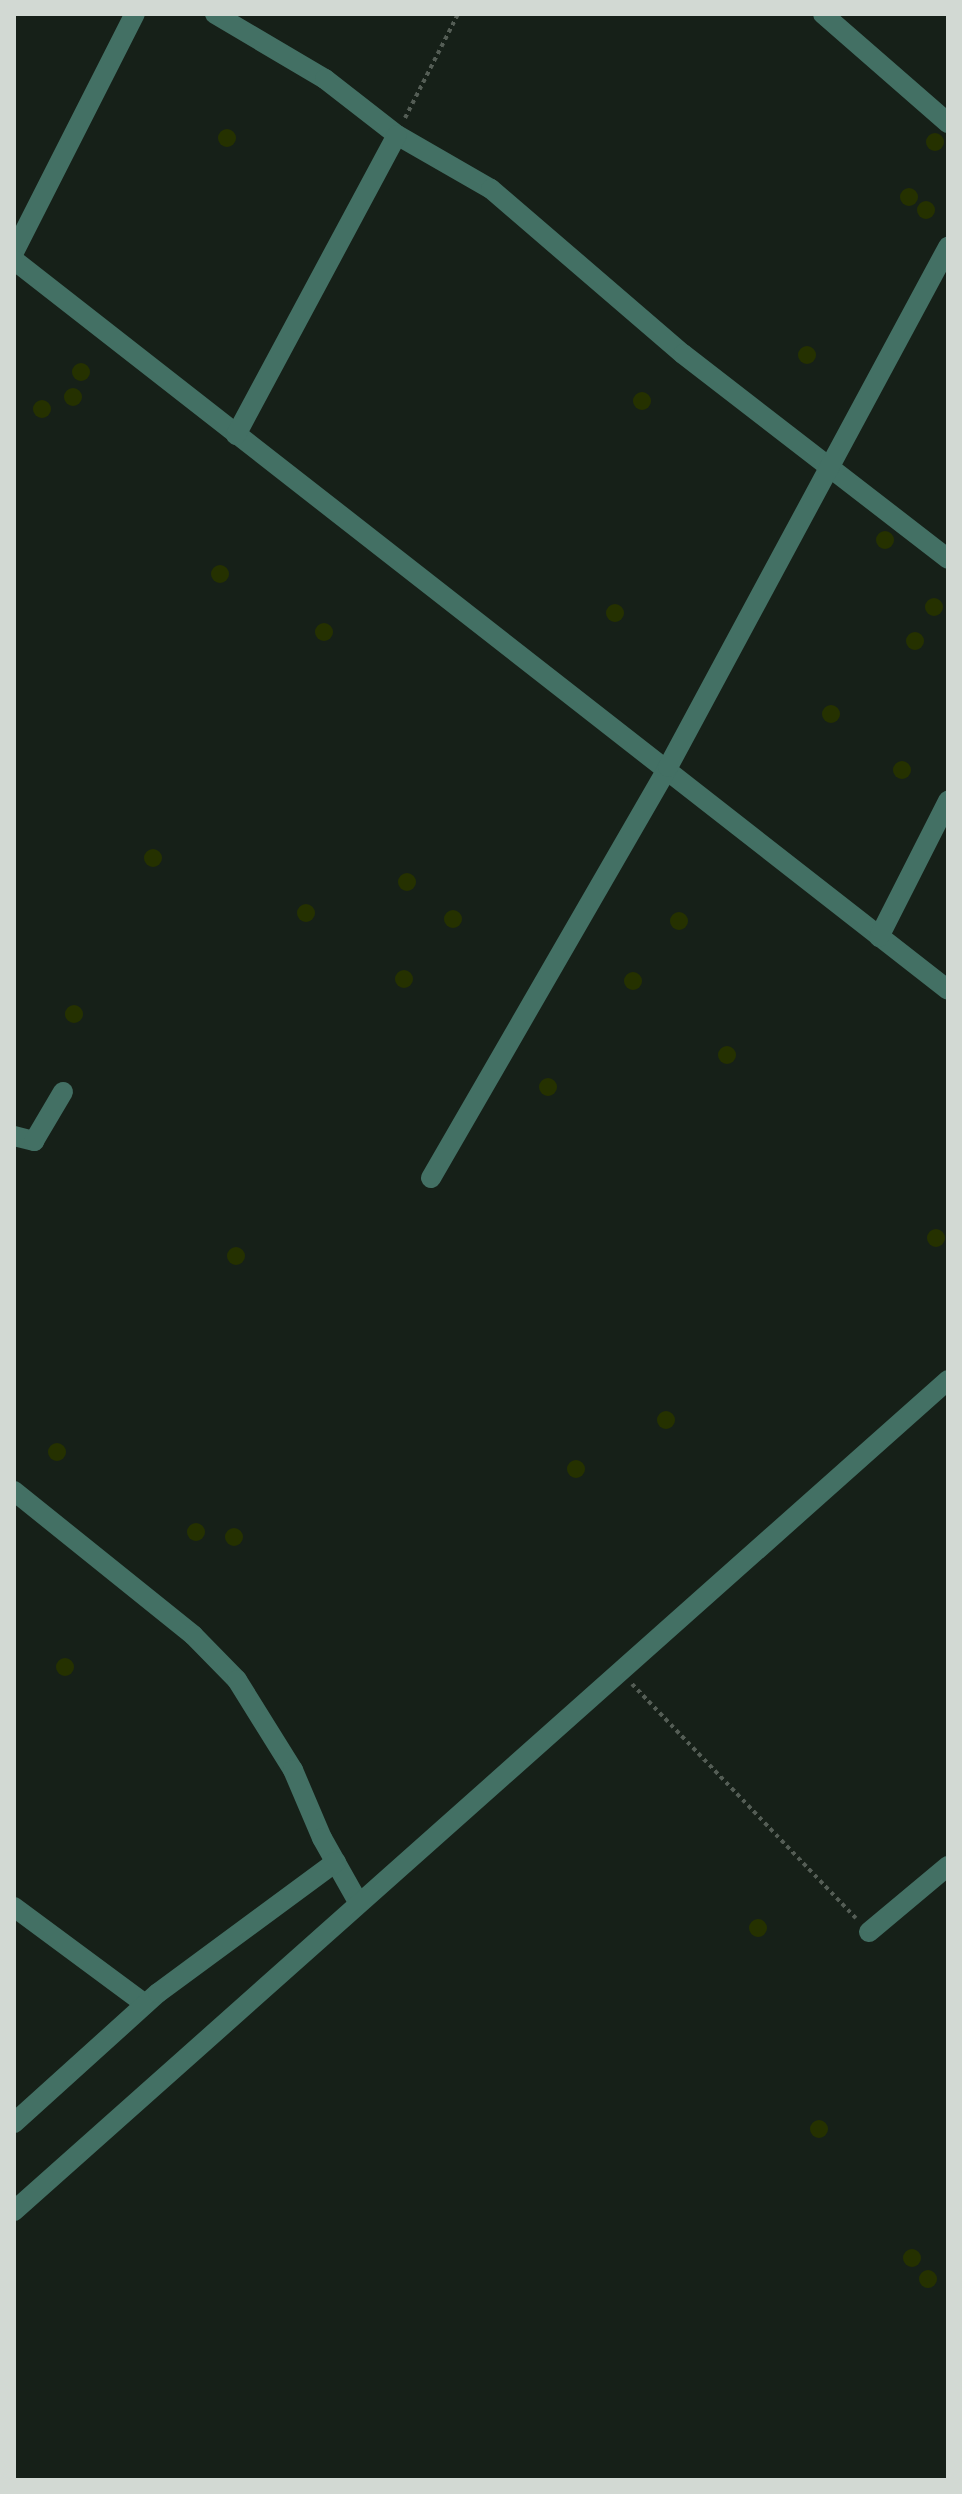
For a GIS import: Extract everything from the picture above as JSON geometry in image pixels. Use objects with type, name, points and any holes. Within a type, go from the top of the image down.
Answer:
[{"type":"street","points":[[16,241],[135,14]]},
{"type":"street","points":[[215,14],[325,79],[397,135],[491,189],[683,354],[831,465],[948,559]]},
{"type":"street","points":[[823,14],[948,123]]},
{"type":"street","points":[[236,435],[397,135]]},
{"type":"street","points":[[431,1178],[668,767],[948,247]]},
{"type":"street","points":[[14,260],[668,767],[948,990]]},
{"type":"street","points":[[879,937],[948,801]]},
{"type":"street","points":[[14,1136],[34,1141],[63,1092]]},
{"type":"street","points":[[14,2211],[948,1380]]},
{"type":"street","points":[[14,1491],[193,1635],[237,1680],[293,1770],[358,1902]]},
{"type":"street","points":[[14,2123],[145,2004],[233,1933],[336,1862]]},
{"type":"street","points":[[869,1932],[948,1866]]},
{"type":"street","points":[[14,1907],[145,2004]]},
{"type":"path","points":[[397,135],[458,14]]},
{"type":"path","points":[[619,1671],[869,1932]]},
{"type":"building","points":[[227,129],[236,138],[227,147],[218,138]]},
{"type":"building","points":[[935,133],[944,142],[935,151],[926,142]]},
{"type":"building","points":[[909,188],[918,197],[909,206],[900,197]]},
{"type":"building","points":[[926,201],[935,210],[926,219],[917,210]]},
{"type":"building","points":[[807,346],[816,355],[807,364],[798,355]]},
{"type":"building","points":[[81,363],[90,372],[81,381],[72,372]]},
{"type":"building","points":[[73,388],[82,397],[73,406],[64,397]]},
{"type":"building","points":[[642,392],[651,401],[642,410],[633,401]]},
{"type":"building","points":[[42,400],[51,409],[42,418],[33,409]]},
{"type":"building","points":[[885,531],[894,540],[885,549],[876,540]]},
{"type":"building","points":[[220,565],[229,574],[220,583],[211,574]]},
{"type":"building","points":[[934,598],[943,607],[934,616],[925,607]]},
{"type":"building","points":[[615,604],[624,613],[615,622],[606,613]]},
{"type":"building","points":[[324,623],[333,632],[324,641],[315,632]]},
{"type":"building","points":[[915,632],[924,641],[915,650],[906,641]]},
{"type":"building","points":[[831,705],[840,714],[831,723],[822,714]]},
{"type":"building","points":[[902,761],[911,770],[902,779],[893,770]]},
{"type":"building","points":[[153,849],[162,858],[153,867],[144,858]]},
{"type":"building","points":[[407,873],[416,882],[407,891],[398,882]]},
{"type":"building","points":[[306,904],[315,913],[306,922],[297,913]]},
{"type":"building","points":[[453,910],[462,919],[453,928],[444,919]]},
{"type":"building","points":[[679,912],[688,921],[679,930],[670,921]]},
{"type":"building","points":[[404,970],[413,979],[404,988],[395,979]]},
{"type":"building","points":[[633,972],[642,981],[633,990],[624,981]]},
{"type":"building","points":[[74,1005],[83,1014],[74,1023],[65,1014]]},
{"type":"building","points":[[727,1046],[736,1055],[727,1064],[718,1055]]},
{"type":"building","points":[[548,1078],[557,1087],[548,1096],[539,1087]]},
{"type":"building","points":[[936,1229],[945,1238],[936,1247],[927,1238]]},
{"type":"building","points":[[236,1247],[245,1256],[236,1265],[227,1256]]},
{"type":"building","points":[[666,1411],[675,1420],[666,1429],[657,1420]]},
{"type":"building","points":[[57,1443],[66,1452],[57,1461],[48,1452]]},
{"type":"building","points":[[576,1460],[585,1469],[576,1478],[567,1469]]},
{"type":"building","points":[[196,1523],[205,1532],[196,1541],[187,1532]]},
{"type":"building","points":[[234,1528],[243,1537],[234,1546],[225,1537]]},
{"type":"building","points":[[65,1658],[74,1667],[65,1676],[56,1667]]},
{"type":"building","points":[[758,1919],[767,1928],[758,1937],[749,1928]]},
{"type":"building","points":[[819,2120],[828,2129],[819,2138],[810,2129]]},
{"type":"building","points":[[912,2249],[921,2258],[912,2267],[903,2258]]},
{"type":"building","points":[[928,2270],[937,2279],[928,2288],[919,2279]]}]
